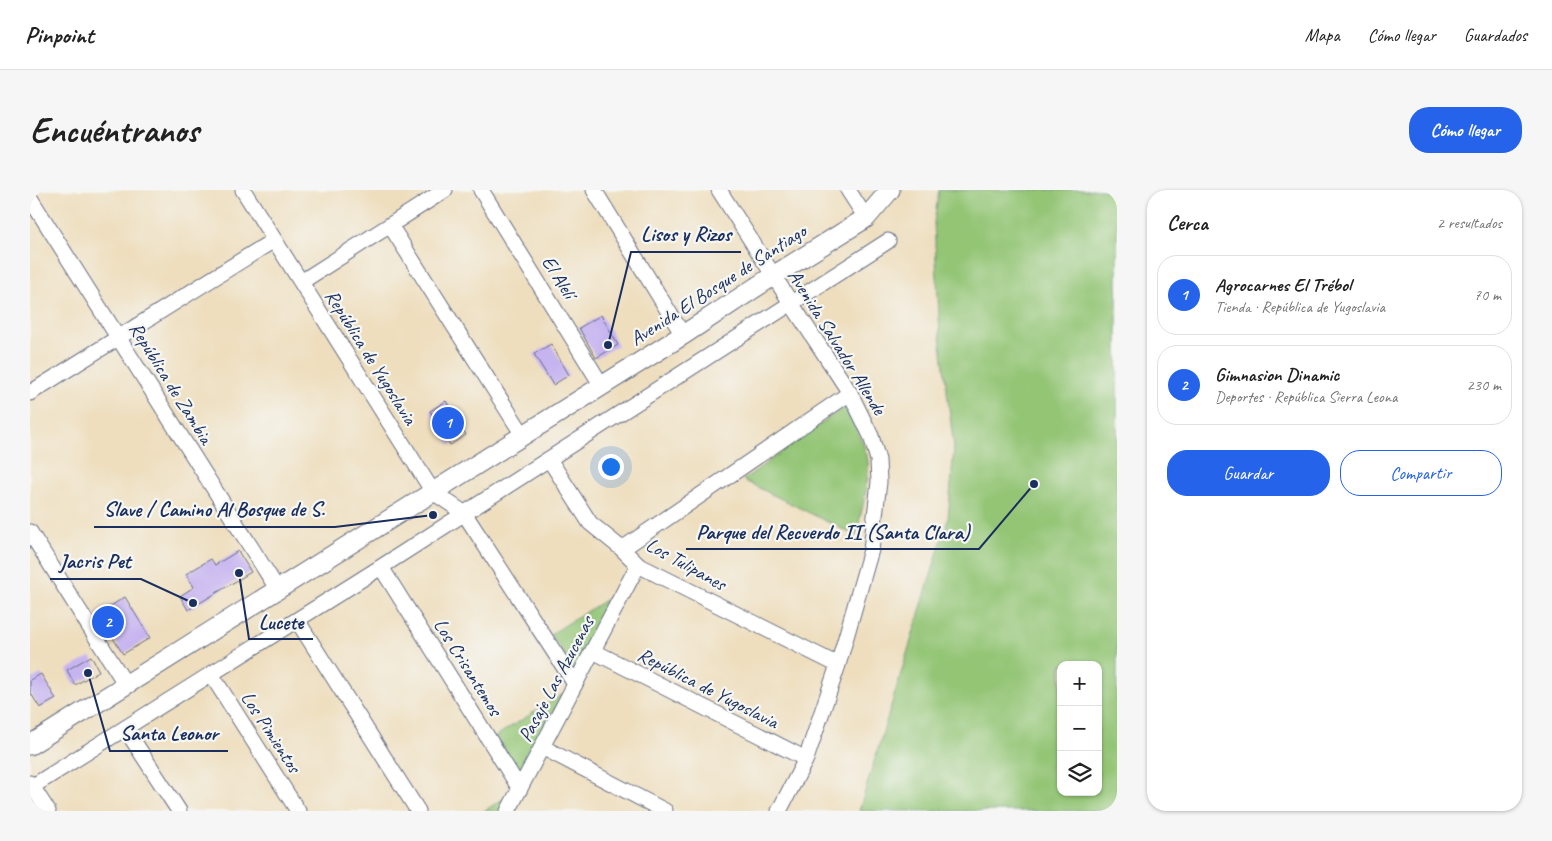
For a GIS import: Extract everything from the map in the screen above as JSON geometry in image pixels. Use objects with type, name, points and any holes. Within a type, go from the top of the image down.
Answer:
[{"type":"main road","name":"Avenida El Bosque de Santiago","points":[[30,745],[866,218],[890,190]]},
{"type":"street","points":[[300,282],[445,190]]},
{"type":"street","name":"El Alelí","points":[[481,190],[602,386]]},
{"type":"street","points":[[594,190],[683,335]]},
{"type":"street","name":"Avenida Salvador Allende","points":[[719,190],[790,304],[850,393],[871,436],[878,460],[879,482],[871,550],[838,665],[806,759],[779,811]]},
{"type":"street","points":[[848,190],[866,218]]},
{"type":"street","name":"República de Yugoslavia","points":[[247,191],[274,240],[432,492],[464,513],[575,684]]},
{"type":"street","name":"República de Zambia","points":[[30,198],[278,590]]},
{"type":"street","points":[[390,225],[523,435]]},
{"type":"street","points":[[30,393],[274,240]]},
{"type":"street","points":[[48,811],[31,786],[381,567],[888,241]]},
{"type":"street","points":[[622,549],[850,393]]},
{"type":"street","name":"Los Tulipanes","points":[[548,459],[590,523],[622,549],[638,565],[838,665]]},
{"type":"street","points":[[30,532],[126,685]]},
{"type":"street","name":"Pasaje Las Azucenas","points":[[508,811],[638,565]]},
{"type":"street","name":"Los Crisantemos","points":[[381,567],[520,788]]},
{"type":"street","points":[[297,620],[418,811]]},
{"type":"street","name":"República de Yugoslavia","points":[[593,651],[806,759]]},
{"type":"street","name":"Los Pimientos","points":[[211,674],[298,811]]},
{"type":"street","points":[[125,728],[179,811]]},
{"type":"street","points":[[542,747],[665,811]]},
{"type":"green space","points":[[939,190],[1117,190],[1117,811],[859,811],[948,519],[954,448],[940,336],[934,222]]},
{"type":"green space","points":[[844,407],[863,443],[868,464],[867,484],[856,536],[743,480]]},
{"type":"green space","points":[[618,592],[576,673],[551,634]]},
{"type":"green space","points":[[563,694],[521,775],[496,736]]},
{"type":"green space","points":[[514,792],[504,811],[484,811]]},
{"type":"building","points":[[601,315],[618,345],[596,358],[579,328]]},
{"type":"building","points":[[551,344],[569,375],[553,385],[534,354]]},
{"type":"building","points":[[446,401],[466,435],[450,445],[430,411]]},
{"type":"building","points":[[238,551],[251,572],[188,610],[180,596],[194,587],[186,574],[211,559],[215,565]]},
{"type":"building","points":[[125,597],[150,638],[123,654],[98,614]]},
{"type":"building","points":[[91,656],[99,671],[75,685],[67,670]]},
{"type":"building","points":[[41,674],[56,699],[40,708],[30,692],[30,680]]},
{"type":"place","name":"Lisos y Rizos","points":[[608,345]]},
{"type":"place","name":"Agrocarnes El Trébol","points":[[448,423]]},
{"type":"place","name":"Parque del Recuerdo II (Santa Clara)","points":[[1034,484]]},
{"type":"place","name":"Slave / Camino Al Bosque de S.","points":[[433,515]]},
{"type":"place","name":"Lucete","points":[[239,573]]},
{"type":"place","name":"Jacris Pet","points":[[193,603]]},
{"type":"place","name":"Gimnasion Dinamic","points":[[108,622]]},
{"type":"place","name":"Santa Leonor","points":[[88,673]]}]
